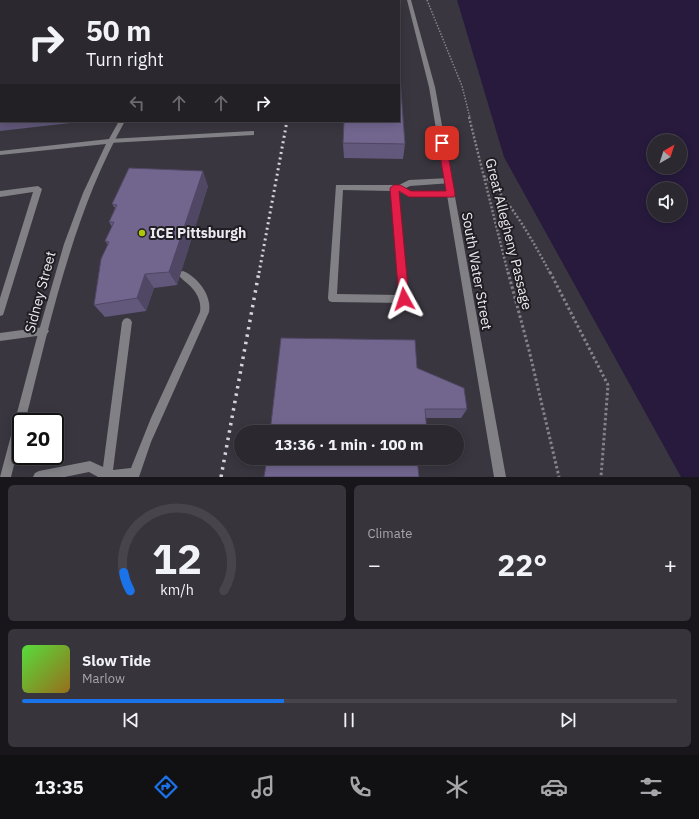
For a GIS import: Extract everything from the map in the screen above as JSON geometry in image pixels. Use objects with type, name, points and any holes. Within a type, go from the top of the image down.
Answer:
[{"type":"street","name":"South Water Street","points":[[409,0],[432,87],[500,477]]},
{"type":"street","name":"Sidney Street","points":[[5,477],[63,258],[76,220],[109,141],[121,122]]},
{"type":"street","points":[[0,154],[145,138],[252,134]]},
{"type":"street","points":[[397,188],[404,299],[332,298],[338,187],[397,188],[408,183],[448,181]]},
{"type":"street","points":[[397,188],[409,194],[451,194]]},
{"type":"street","points":[[0,194],[38,189],[0,312]]},
{"type":"street","points":[[39,477],[90,466],[107,476],[134,475],[205,308],[202,292],[194,283],[183,275]]},
{"type":"street","points":[[107,476],[127,322]]},
{"type":"street","points":[[0,337],[44,331]]},
{"type":"path","name":"Great Allegheny Passage","points":[[427,0],[462,86],[495,224],[529,350],[559,477]]},
{"type":"path","points":[[483,176],[498,189],[540,255],[608,385],[601,477]]},
{"type":"shaded area","points":[[457,0],[699,0],[699,477],[681,477],[504,157]]},
{"type":"building","points":[[400,76],[405,144],[343,143],[344,122],[400,122]]},
{"type":"building","points":[[129,168],[203,171],[169,272],[145,274],[137,298],[94,305],[101,259],[109,242],[105,241],[114,222],[109,222],[117,205],[112,204]]},
{"type":"building","points":[[281,338],[415,340],[417,368],[464,388],[467,409],[425,409],[426,425],[271,425]]},
{"type":"building","points":[[266,465],[418,465],[419,477],[264,477]]},
{"type":"railway","points":[[259,273],[287,122]]},
{"type":"railway","points":[[221,477],[259,272]]},
{"type":"place","name":"ICE Pittsburgh","points":[[142,233]]},
{"type":"route","points":[[404,299],[394,188],[400,188],[409,194],[451,194],[442,143]]}]
